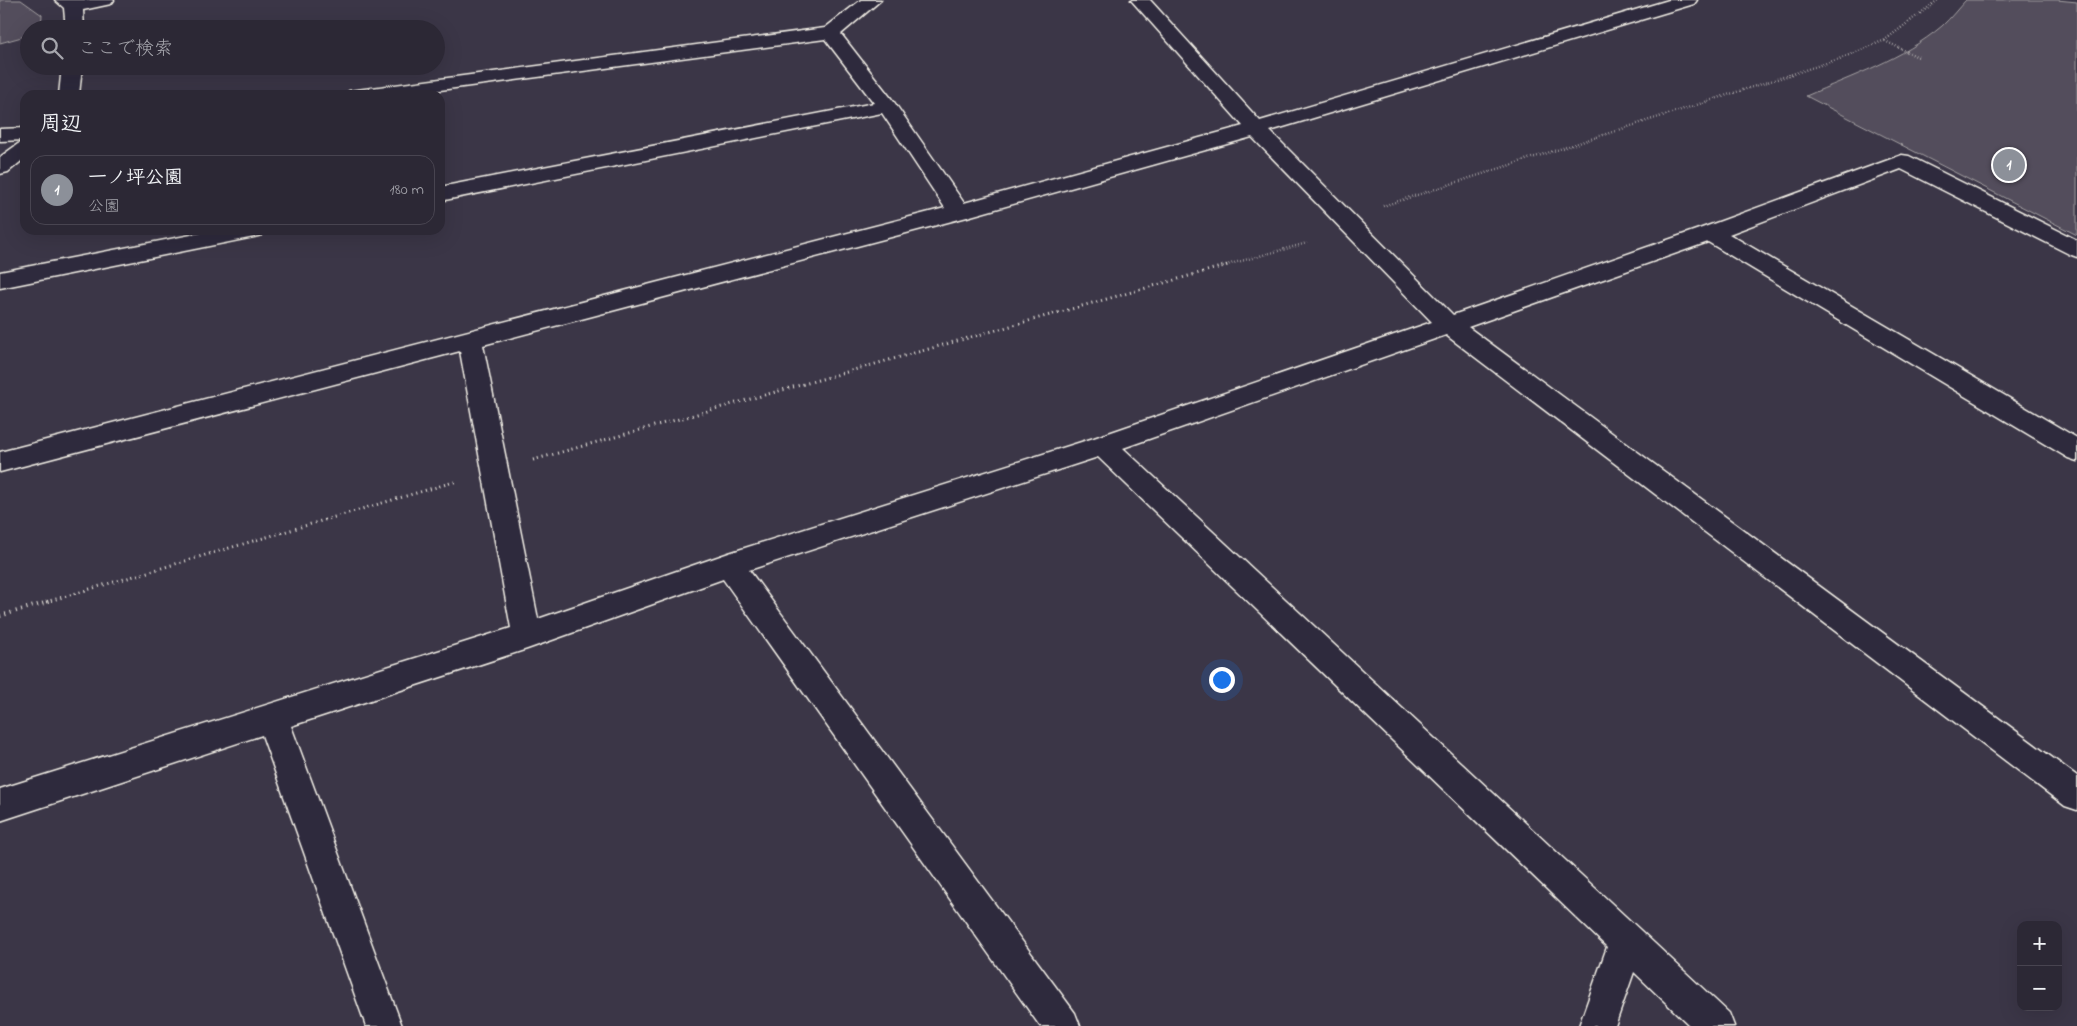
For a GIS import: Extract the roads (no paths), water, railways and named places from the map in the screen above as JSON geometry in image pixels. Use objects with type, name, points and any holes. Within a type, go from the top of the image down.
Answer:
[{"type":"street","points":[[73,20],[68,3],[104,0]]},
{"type":"street","points":[[394,90],[830,33],[872,0]]},
{"type":"street","points":[[1140,0],[1256,129],[1449,325],[2077,795]]},
{"type":"street","points":[[0,462],[959,212],[1256,129],[1651,4],[1688,0]]},
{"type":"street","points":[[830,33],[887,106],[959,212]]},
{"type":"street","points":[[69,90],[71,75]]},
{"type":"street","points":[[445,193],[887,106]]},
{"type":"street","points":[[0,135],[20,134]]},
{"type":"street","points":[[0,167],[20,152]]},
{"type":"street","points":[[0,805],[527,636],[729,565],[1103,445],[1710,233],[1902,161],[2077,249]]},
{"type":"street","points":[[1710,233],[2077,451]]},
{"type":"street","points":[[0,280],[229,235]]},
{"type":"street","points":[[470,340],[527,636]]},
{"type":"street","points":[[1103,445],[1716,1026]]},
{"type":"street","points":[[729,565],[1062,1026]]},
{"type":"street","points":[[272,718],[384,1026]]},
{"type":"street","points":[[1597,1026],[1627,941]]},
{"type":"place","name":"一ノ坪公園","points":[[2009,165]]}]
